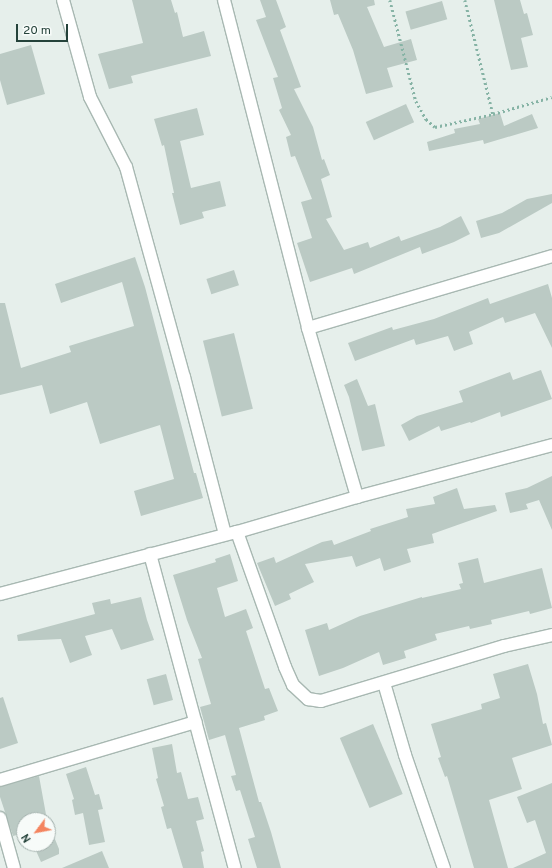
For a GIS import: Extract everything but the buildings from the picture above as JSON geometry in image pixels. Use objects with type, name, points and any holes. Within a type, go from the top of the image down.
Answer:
[{"type":"street","points":[[64,0],[90,97],[126,167],[184,377],[231,533],[284,667],[293,685],[308,699],[321,701],[504,646],[552,635]]},
{"type":"street","points":[[224,0],[308,328],[357,497]]},
{"type":"street","points":[[308,328],[552,256]]},
{"type":"street","points":[[0,594],[231,533],[357,497],[552,445]]},
{"type":"street","points":[[150,554],[235,868]]},
{"type":"street","points":[[384,683],[405,755],[444,868]]},
{"type":"street","points":[[0,780],[196,722]]},
{"type":"street","points":[[0,818],[14,868]]},
{"type":"path","points":[[390,0],[416,101],[426,119],[435,127],[493,114],[552,97]]},
{"type":"path","points":[[465,0],[493,114]]}]
